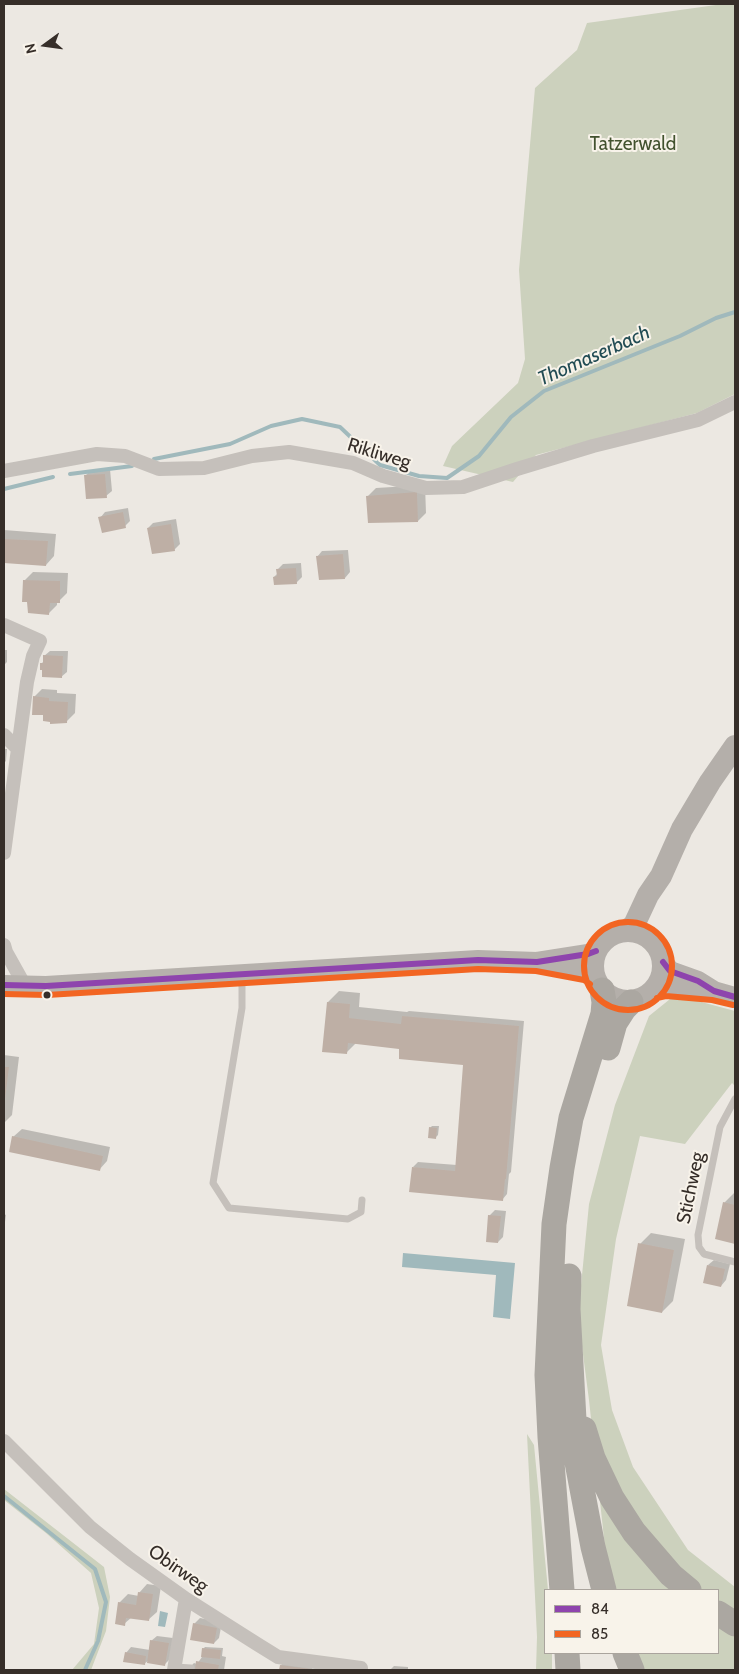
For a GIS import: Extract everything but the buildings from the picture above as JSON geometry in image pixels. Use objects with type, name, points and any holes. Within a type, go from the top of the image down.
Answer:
[{"type":"highway","points":[[562,1589],[547,1375],[554,1224],[571,1118],[603,1014],[604,1002],[598,983]]},
{"type":"highway","points":[[604,1589],[593,1547],[576,1457],[568,1309],[571,1233],[587,1124],[615,1023],[631,1002]]},
{"type":"highway","points":[[550,1319],[565,1479],[589,1589]]},
{"type":"highway","points":[[573,1396],[593,1458],[612,1498],[634,1532],[671,1575],[688,1589]]},
{"type":"highway","points":[[719,1614],[735,1624]]},
{"type":"highway","points":[[567,1654],[568,1670]]},
{"type":"highway","points":[[608,1654],[614,1670]]},
{"type":"highway","points":[[625,1654],[632,1670]]},
{"type":"main road","points":[[626,931],[634,924],[648,895],[661,876],[682,829],[710,782],[735,746]]},
{"type":"main road","points":[[653,941],[654,916],[661,876]]},
{"type":"main road","points":[[4,986],[478,960],[537,962],[587,972],[598,983],[615,1000],[631,1002],[640,1000],[655,989],[660,981],[663,972],[663,962],[660,951],[653,941],[645,935],[636,932],[626,931],[612,935],[605,939],[596,951],[592,964],[598,983]]},
{"type":"main road","points":[[537,962],[596,951]]},
{"type":"main road","points":[[663,962],[670,971],[735,997]]},
{"type":"main road","points":[[655,989],[666,987],[714,990]]},
{"type":"street","name":"Rikliweg","points":[[4,471],[97,454],[125,456],[159,469],[204,468],[252,456],[290,452],[353,463],[383,476],[426,488],[463,487],[594,446],[698,420],[735,402]]},
{"type":"street","points":[[4,625],[40,642],[33,656],[27,682],[4,854]]},
{"type":"street","points":[[4,735],[17,748]]},
{"type":"street","points":[[4,945],[25,986]]},
{"type":"street","name":"Obirweg","points":[[4,1441],[90,1527],[130,1559],[186,1599],[278,1657],[361,1668],[360,1670]]},
{"type":"street","points":[[174,1669],[186,1599]]},
{"type":"lane","points":[[242,973],[242,1008],[213,1183],[228,1208],[348,1219],[361,1212],[362,1200]]},
{"type":"lane","name":"Stichweg","points":[[735,1100],[720,1127],[698,1235],[699,1247],[704,1254],[735,1262]]},
{"type":"lane","points":[[174,1669],[191,1668]]},
{"type":"green space","name":"Tatzerwald","points":[[723,4],[735,4],[735,394],[697,413],[536,455],[513,482],[443,466],[452,446],[518,383],[525,359],[519,270],[535,88],[577,50],[587,23]]},
{"type":"green space","points":[[675,995],[735,1011],[735,1086],[732,1083],[685,1144],[640,1136],[616,1239],[601,1345],[612,1410],[633,1467],[688,1550],[735,1587],[735,1670],[643,1670],[637,1654],[719,1654],[719,1589],[615,1589],[607,1566],[578,1316],[589,1204],[615,1105],[649,1016]]},
{"type":"green space","points":[[527,1434],[534,1445],[548,1589],[544,1589],[544,1654],[552,1654],[552,1670],[536,1670],[537,1637]]},
{"type":"green space","points":[[4,1489],[104,1567],[110,1597],[106,1631],[91,1670],[72,1670],[94,1644],[99,1608],[91,1573],[46,1533],[4,1500]]},
{"type":"water","points":[[403,1253],[515,1263],[510,1319],[493,1317],[496,1275],[402,1267]]},
{"type":"water","points":[[160,1611],[168,1613],[165,1627],[158,1626]]},
{"type":"waterway","name":"Thomaserbach","points":[[154,459],[230,444],[271,426],[302,419],[340,427],[380,465],[419,476],[447,478],[479,456],[511,417],[544,391],[680,336],[716,318],[735,312]]},
{"type":"waterway","name":"Thomaserbach","points":[[70,474],[132,466]]},
{"type":"waterway","name":"Thomaserbach","points":[[4,489],[53,477]]},
{"type":"waterway","name":"Thomaserbach","points":[[4,1496],[95,1569],[106,1602],[98,1641],[85,1670]]},
{"type":"transit line","name":"85","points":[[628,922],[645,925],[653,929],[665,941],[669,949],[672,966],[669,983],[665,991],[653,1003],[645,1007],[628,1010],[611,1007],[603,1003],[591,991],[587,983],[584,966],[587,949],[591,941],[603,929],[611,925],[628,922]]},
{"type":"transit line","name":"84","points":[[4,985],[46,986],[478,960],[537,962],[596,951]]},
{"type":"transit line","name":"84","points":[[663,962],[670,971],[698,981],[714,991],[735,997]]},
{"type":"transit line","name":"85","points":[[4,994],[47,995],[478,969],[536,971],[584,980],[590,984]]},
{"type":"transit line","name":"85","points":[[657,998],[666,996],[712,1000],[733,1005]]}]
